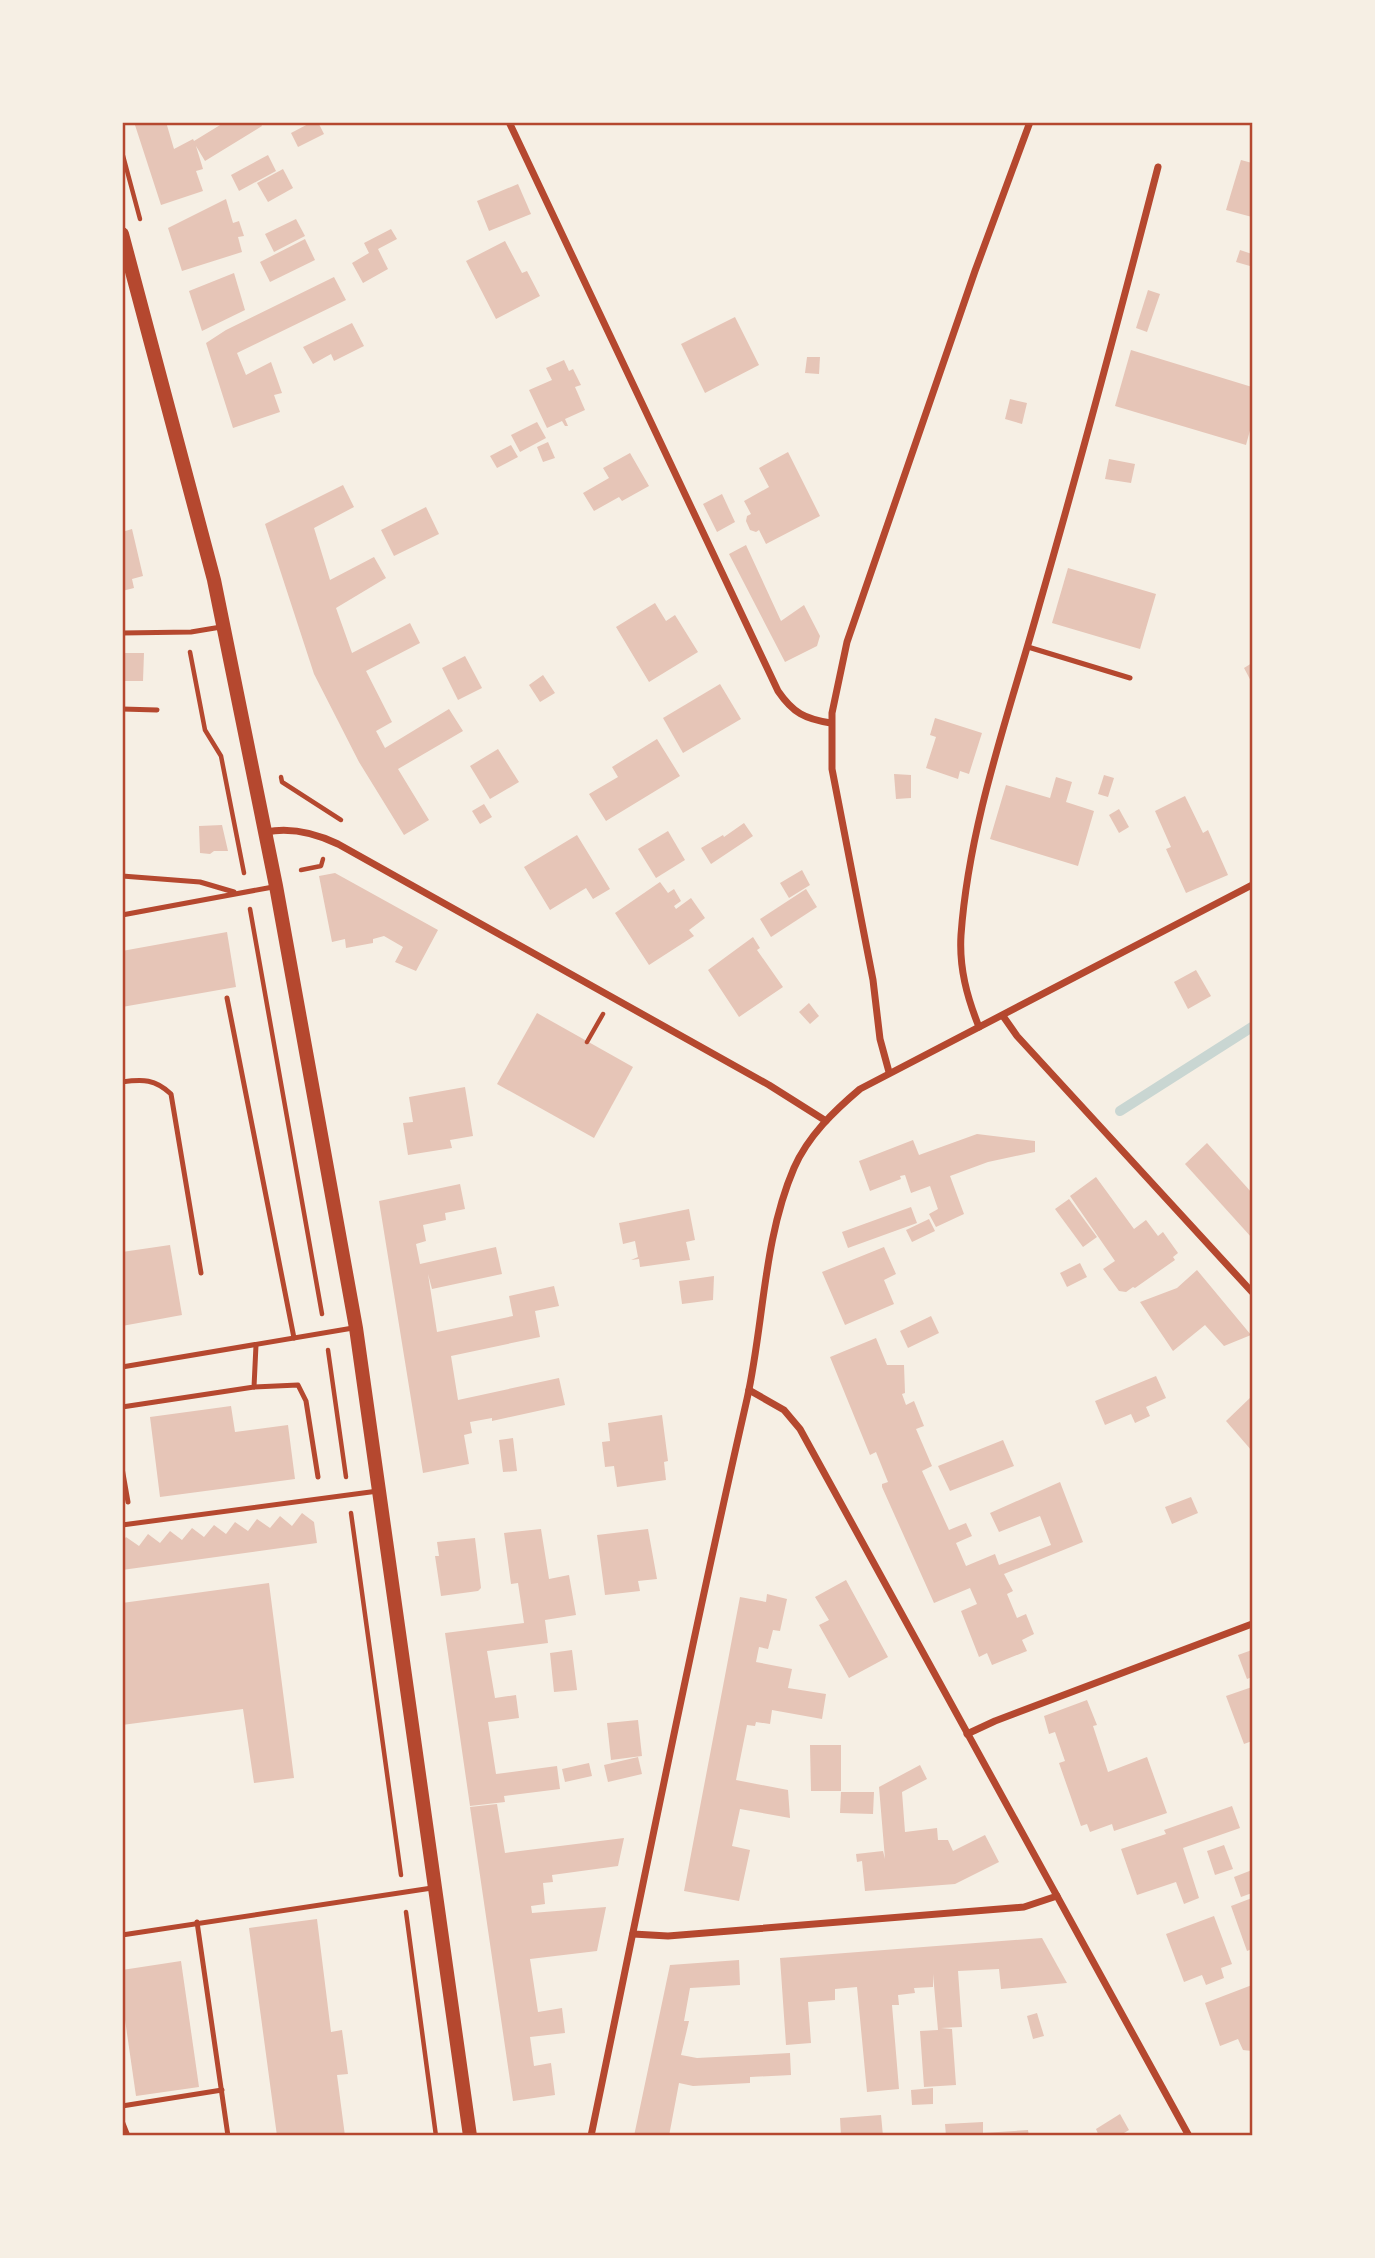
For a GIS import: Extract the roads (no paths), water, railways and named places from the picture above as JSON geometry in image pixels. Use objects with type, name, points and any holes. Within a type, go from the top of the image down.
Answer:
[{"type":"main road","points":[[122,234],[224,627],[276,886],[356,1328],[381,1490],[470,2136]]},
{"type":"street","points":[[509,122],[778,691],[788,706],[796,712],[817,721],[831,723]]},
{"type":"street","points":[[889,1072],[880,1039],[873,980],[832,769],[831,723],[847,642],[975,271],[1030,122]]},
{"type":"street","points":[[979,1027],[967,995],[961,958],[961,935],[969,872],[993,768],[1090,428],[1158,167]]},
{"type":"street","points":[[266,832],[278,829],[295,830],[338,844],[769,1085],[826,1121]]},
{"type":"street","points":[[591,2136],[749,1390],[779,1214],[794,1168],[826,1121],[860,1089],[1252,885]]},
{"type":"street","points":[[1003,1016],[1017,1036],[1252,1292]]},
{"type":"street","points":[[749,1390],[784,1410],[800,1429],[1189,2136]]},
{"type":"street","points":[[967,1734],[1252,1624]]},
{"type":"street","points":[[633,1934],[668,1936],[1024,1907],[1057,1896]]},
{"type":"lane","points":[[122,633],[191,632],[224,627]]},
{"type":"lane","points":[[1028,647],[1130,678]]},
{"type":"lane","points":[[122,709],[156,710]]},
{"type":"lane","points":[[122,876],[200,882],[237,893]]},
{"type":"lane","points":[[122,915],[276,886]]},
{"type":"lane","points":[[227,998],[294,1338]]},
{"type":"lane","points":[[122,1083],[144,1079],[159,1083],[171,1094],[201,1273]]},
{"type":"lane","points":[[122,1367],[356,1328]]},
{"type":"lane","points":[[254,1387],[256,1345]]},
{"type":"lane","points":[[122,1407],[254,1387],[298,1385],[306,1401],[318,1477]]},
{"type":"lane","points":[[122,1468],[128,1502]]},
{"type":"lane","points":[[122,1525],[381,1490]]},
{"type":"lane","points":[[122,1935],[435,1887]]},
{"type":"lane","points":[[197,1922],[229,2136]]},
{"type":"lane","points":[[122,2106],[222,2090]]},
{"type":"lane","points":[[122,2121],[128,2136]]},
{"type":"waterway","points":[[1120,1111],[1252,1027]]}]
